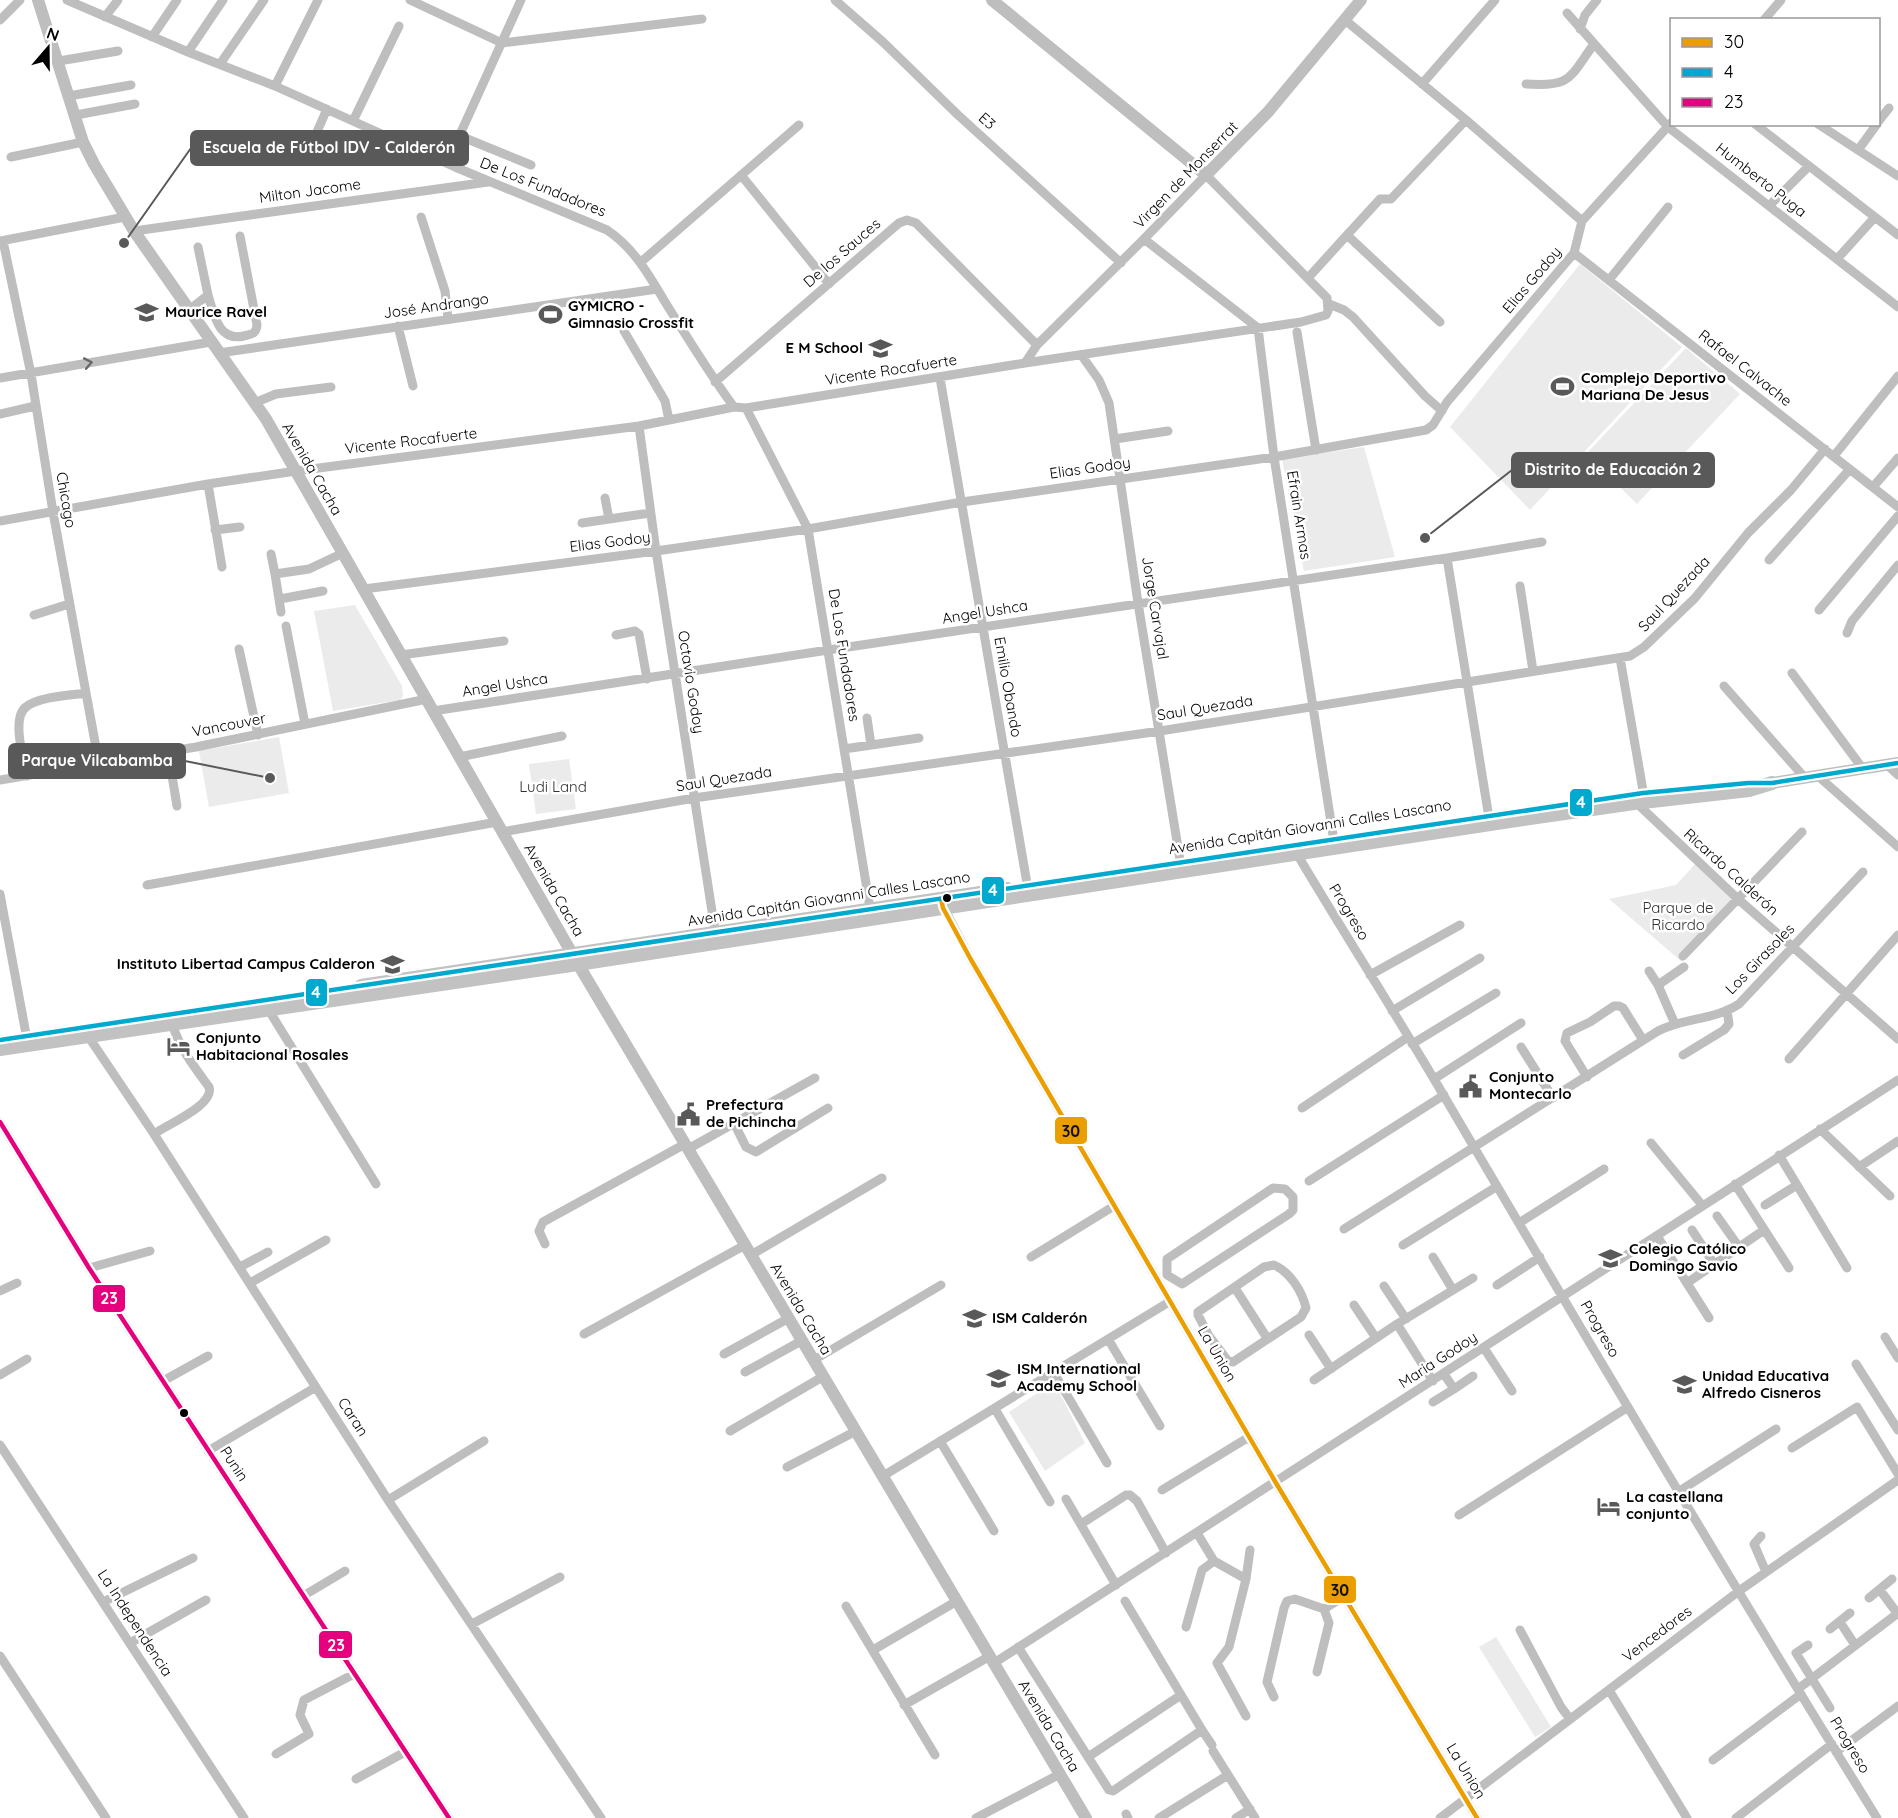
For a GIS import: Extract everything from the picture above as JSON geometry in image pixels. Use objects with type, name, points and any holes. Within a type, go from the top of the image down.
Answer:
[{"type":"main road","points":[[0,1049],[27,1041],[1029,890],[1182,867],[1297,854],[1334,844],[1489,820],[1637,798],[1749,790],[1772,783]]},
{"type":"main road","name":"Avenida Capitán Giovanni Calles Lascano","points":[[1182,867],[1334,844]]},
{"type":"main road","points":[[87,1032],[172,1024],[268,1010],[576,959]]},
{"type":"main road","points":[[0,1040],[27,1041]]},
{"type":"street","points":[[0,20],[20,0]]},
{"type":"street","name":"Avenida Cacha","points":[[38,0],[83,142],[94,164],[134,231],[254,403],[296,471],[576,959],[1086,1818]]},
{"type":"street","name":"De Los Fundadores","points":[[68,0],[188,52],[275,86],[489,182],[608,230],[641,262],[715,382],[734,407]]},
{"type":"street","points":[[102,16],[111,0]]},
{"type":"street","points":[[102,16],[118,0]]},
{"type":"street","points":[[152,37],[177,0]]},
{"type":"street","points":[[188,52],[223,0]]},
{"type":"street","points":[[220,64],[264,0]]},
{"type":"street","points":[[275,86],[318,0]]},
{"type":"street","points":[[410,0],[502,43],[702,19]]},
{"type":"street","points":[[450,187],[451,165],[460,136],[521,0]]},
{"type":"street","name":"E3","points":[[835,0],[1121,263]]},
{"type":"street","points":[[992,0],[1206,175],[1308,278],[1329,303],[1353,317],[1425,396],[1442,411]]},
{"type":"street","name":"Virgen de Monserrat","points":[[1025,363],[1037,345],[1121,263],[1268,112],[1361,0]]},
{"type":"street","points":[[1422,84],[1496,0]]},
{"type":"street","points":[[1580,29],[1586,15],[1597,0]]},
{"type":"street","points":[[1766,18],[1781,0]]},
{"type":"street","name":"Humberto Puga","points":[[1568,13],[1580,29],[1670,124]]},
{"type":"street","points":[[1345,20],[1466,120],[1582,221]]},
{"type":"street","points":[[353,121],[399,26]]},
{"type":"street","points":[[1526,84],[1546,86],[1563,83],[1575,74],[1594,44]]},
{"type":"street","points":[[59,61],[118,51]]},
{"type":"street","points":[[69,96],[131,85]]},
{"type":"street","points":[[76,116],[135,104]]},
{"type":"street","points":[[1880,120],[1889,108]]},
{"type":"street","points":[[309,150],[327,109]]},
{"type":"street","points":[[1308,278],[1380,199],[1391,199],[1466,120]]},
{"type":"street","name":"Elias Godoy","points":[[363,589],[656,551],[1120,478],[1274,458],[1426,430],[1433,425],[1442,411],[1574,253],[1582,221],[1670,124]]},
{"type":"street","points":[[641,262],[798,125]]},
{"type":"street","name":"Humberto Puga","points":[[1672,126],[1898,307]]},
{"type":"street","points":[[1758,126],[1898,235]]},
{"type":"street","points":[[1821,126],[1898,176]]},
{"type":"street","points":[[1858,150],[1876,126]]},
{"type":"street","points":[[460,136],[531,165]]},
{"type":"street","points":[[11,157],[83,142]]},
{"type":"street","points":[[1770,205],[1809,166]]},
{"type":"street","points":[[741,175],[829,284]]},
{"type":"street","name":"Milton Jacome","points":[[134,231],[489,182]]},
{"type":"street","points":[[1609,280],[1668,207]]},
{"type":"street","points":[[2,241],[125,217]]},
{"type":"street","points":[[422,217],[445,291],[448,320]]},
{"type":"street","points":[[1837,259],[1875,217]]},
{"type":"street","name":"De los Sauces","points":[[715,382],[899,223],[912,221],[1037,345]]},
{"type":"street","points":[[198,247],[208,295],[214,315],[223,332],[228,337],[235,338],[254,334],[257,326],[240,236]]},
{"type":"street","points":[[1347,236],[1440,322]]},
{"type":"street","points":[[1144,239],[1258,328]]},
{"type":"street","name":"Chicago","points":[[2,241],[31,374],[69,604],[99,764]]},
{"type":"street","name":"Rafael Calvache","points":[[1574,253],[1898,507]]},
{"type":"street","name":"José Andrango","points":[[219,353],[657,289]]},
{"type":"street","points":[[189,310],[208,295]]},
{"type":"street","name":"Vicente Rocafuerte","points":[[0,521],[208,484],[639,426],[734,407],[746,408],[1258,328],[1321,317],[1328,311],[1329,303]]},
{"type":"street","points":[[398,326],[413,387]]},
{"type":"street","name":"Efrain Armas","points":[[1258,328],[1274,458],[1334,844]]},
{"type":"street","points":[[624,331],[665,401],[669,420]]},
{"type":"street","points":[[1297,332],[1316,450]]},
{"type":"street","points":[[0,378],[212,342]]},
{"type":"street","name":"Jorge Carvajal","points":[[1082,356],[1105,392],[1109,403],[1138,603],[1182,867]]},
{"type":"street","points":[[1834,456],[1898,376]]},
{"type":"street","name":"Emilio Obando","points":[[940,378],[1029,890]]},
{"type":"street","points":[[254,403],[276,394],[330,387]]},
{"type":"street","points":[[0,414],[35,406]]},
{"type":"street","name":"De Los Fundadores","points":[[746,408],[808,528],[871,915]]},
{"type":"street","name":"Octavio Godoy","points":[[639,426],[650,513],[716,938]]},
{"type":"street","points":[[1115,439],[1168,431]]},
{"type":"street","name":"Saul Quezada","points":[[147,885],[500,827],[848,774],[1160,731],[1630,656],[1644,647],[1695,598],[1748,533],[1791,490],[1825,449]]},
{"type":"street","points":[[1873,487],[1898,458]]},
{"type":"street","points":[[1769,560],[1850,469]]},
{"type":"street","points":[[208,484],[222,567]]},
{"type":"street","points":[[605,498],[609,519]]},
{"type":"street","points":[[582,523],[650,513]]},
{"type":"street","points":[[1819,610],[1898,516]]},
{"type":"street","points":[[215,530],[240,527]]},
{"type":"street","name":"Angel Ushca","points":[[433,711],[1542,542]]},
{"type":"street","points":[[275,574],[309,569],[343,553]]},
{"type":"street","points":[[271,554],[281,612]]},
{"type":"street","points":[[1447,558],[1489,820]]},
{"type":"street","points":[[1847,633],[1852,621],[1898,565]]},
{"type":"street","points":[[1520,586],[1533,671]]},
{"type":"street","points":[[279,599],[323,591]]},
{"type":"street","points":[[34,615],[69,604]]},
{"type":"street","points":[[286,626],[305,724]]},
{"type":"street","points":[[616,635],[635,632],[639,634],[647,679]]},
{"type":"street","points":[[401,655],[504,641]]},
{"type":"street","points":[[239,649],[258,735]]},
{"type":"street","points":[[1620,658],[1637,798]]},
{"type":"street","points":[[1792,673],[1863,769]]},
{"type":"street","points":[[1724,686],[1805,778]]},
{"type":"street","points":[[27,776],[19,735],[21,713],[26,706],[44,699],[86,693]]},
{"type":"street","name":"Vancouver","points":[[0,780],[258,735],[427,699]]},
{"type":"street","points":[[867,718],[871,745]]},
{"type":"street","points":[[459,757],[562,736]]},
{"type":"street","points":[[844,749],[919,738]]},
{"type":"street","points":[[168,751],[177,806]]},
{"type":"street","points":[[1772,783],[1893,764],[1898,775]]},
{"type":"street","points":[[1818,776],[1898,847]]},
{"type":"street","name":"Ricardo Calderón","points":[[1637,798],[1738,899],[1898,1039]]},
{"type":"street","points":[[1683,956],[1802,832]]},
{"type":"street","name":"Progreso","points":[[1297,854],[1444,1095],[1496,1187],[1520,1223],[1678,1492],[1877,1818]]},
{"type":"street","name":"Los Girasoles","points":[[1344,1229],[1658,1031],[1727,1010],[1739,1004],[1863,872]]},
{"type":"street","points":[[0,894],[3,934],[27,1041]]},
{"type":"street","name":"La Union","points":[[942,904],[1169,1302],[1477,1818]]},
{"type":"street","points":[[1370,975],[1460,925]]},
{"type":"street","points":[[1789,1059],[1898,935]]},
{"type":"street","points":[[1392,1011],[1480,958]]},
{"type":"street","points":[[1658,985],[1684,967]]},
{"type":"street","points":[[1649,971],[1658,985],[1675,1024]]},
{"type":"street","points":[[1302,1107],[1410,1041],[1496,993]]},
{"type":"street","points":[[1587,1077],[1565,1041],[1567,1033],[1590,1022],[1614,1006],[1618,1006],[1623,1008],[1643,1040]]},
{"type":"street","points":[[268,1010],[376,1184]]},
{"type":"street","points":[[1683,1055],[1724,1030],[1728,1024],[1727,1010]]},
{"type":"street","points":[[1434,1079],[1521,1023]]},
{"type":"street","points":[[154,1134],[201,1105],[210,1092],[209,1086],[176,1039],[172,1024]]},
{"type":"street","name":"Caran","points":[[87,1032],[388,1500],[601,1818]]},
{"type":"street","points":[[1521,1047],[1553,1098]]},
{"type":"street","points":[[545,1244],[539,1231],[543,1222],[734,1123],[815,1078]]},
{"type":"street","name":"Maria Godoy","points":[[904,1705],[1018,1647],[1276,1483],[1898,1080]]},
{"type":"street","points":[[1310,1181],[1444,1095]]},
{"type":"street","points":[[734,1123],[746,1147],[756,1152],[828,1108]]},
{"type":"street","name":"Punin","points":[[0,1122],[89,1268],[449,1818]]},
{"type":"street","points":[[1820,1129],[1890,1196]]},
{"type":"street","points":[[1859,1167],[1898,1142]]},
{"type":"street","points":[[1652,1143],[1702,1206]]},
{"type":"street","points":[[1779,1155],[1847,1268]]},
{"type":"street","points":[[1520,1223],[1604,1169]]},
{"type":"street","points":[[584,1334],[882,1178]]},
{"type":"street","points":[[1735,1184],[1789,1268]]},
{"type":"street","points":[[1765,1205],[1797,1185]]},
{"type":"street","points":[[1403,1245],[1496,1187]]},
{"type":"street","points":[[1273,1188],[1289,1191],[1293,1197],[1293,1210],[1289,1214],[1182,1284],[1167,1275],[1167,1260],[1273,1188]]},
{"type":"street","points":[[1030,1257],[1114,1206]]},
{"type":"street","points":[[1717,1216],[1739,1247]]},
{"type":"street","points":[[1692,1230],[1714,1264]]},
{"type":"street","points":[[1687,1283],[1764,1230]]},
{"type":"street","points":[[1657,1236],[1709,1318]]},
{"type":"street","points":[[250,1283],[326,1240]]},
{"type":"street","points":[[89,1268],[150,1251]]},
{"type":"street","points":[[240,1267],[268,1252]]},
{"type":"street","points":[[1433,1257],[1453,1290]]},
{"type":"street","points":[[1497,1285],[1540,1257]]},
{"type":"street","points":[[1274,1265],[1283,1269],[1303,1298],[1306,1308],[1301,1317],[1230,1362],[1225,1359],[1209,1336],[1198,1312],[1264,1268],[1274,1265]]},
{"type":"street","points":[[1157,1280],[1167,1275]]},
{"type":"street","points":[[1314,1380],[1397,1324],[1473,1278]]},
{"type":"street","points":[[0,1292],[17,1283]]},
{"type":"street","points":[[814,1360],[942,1285]]},
{"type":"street","points":[[1384,1286],[1406,1319]]},
{"type":"street","points":[[1235,1288],[1267,1338]]},
{"type":"street","points":[[883,1476],[1169,1302]]},
{"type":"street","points":[[1354,1305],[1376,1338]]},
{"type":"street","points":[[724,1354],[789,1318]]},
{"type":"street","points":[[1397,1324],[1433,1381]]},
{"type":"street","points":[[1308,1335],[1331,1369]]},
{"type":"street","points":[[1194,1344],[1209,1336]]},
{"type":"street","points":[[1885,1337],[1898,1358]]},
{"type":"street","points":[[1108,1338],[1160,1426]]},
{"type":"street","points":[[745,1372],[802,1340]]},
{"type":"street","points":[[1484,1347],[1512,1391]]},
{"type":"street","points":[[163,1381],[208,1356]]},
{"type":"street","points":[[0,1375],[27,1359]]},
{"type":"street","points":[[1856,1364],[1898,1430]]},
{"type":"street","points":[[1054,1373],[1107,1463]]},
{"type":"street","points":[[1444,1374],[1454,1389]]},
{"type":"street","points":[[730,1431],[824,1376]]},
{"type":"street","points":[[1433,1402],[1473,1376]]},
{"type":"street","points":[[208,1451],[316,1387]]},
{"type":"street","points":[[1459,1515],[1628,1407]]},
{"type":"street","points":[[1792,1448],[1857,1407],[1898,1474]]},
{"type":"street","points":[[995,1409],[1050,1502]]},
{"type":"street","points":[[1678,1492],[1776,1429]]},
{"type":"street","points":[[787,1467],[856,1431]]},
{"type":"street","points":[[1162,1490],[1249,1437]]},
{"type":"street","points":[[388,1500],[484,1441]]},
{"type":"street","points":[[940,1441],[994,1531]]},
{"type":"street","name":"La Independencia","points":[[0,1445],[244,1818]]},
{"type":"street","name":"Vencedores","points":[[1440,1818],[1739,1591],[1898,1480]]},
{"type":"street","points":[[1081,1524],[1130,1495],[1137,1501],[1166,1553]]},
{"type":"street","points":[[1066,1499],[1116,1585]]},
{"type":"street","points":[[1197,1533],[1214,1561],[1246,1579]]},
{"type":"street","points":[[1761,1536],[1754,1544],[1766,1572]]},
{"type":"street","points":[[1246,1716],[1217,1663],[1229,1647],[1246,1579],[1250,1550]]},
{"type":"street","points":[[103,1602],[193,1558]]},
{"type":"street","points":[[1186,1627],[1202,1570],[1214,1561]]},
{"type":"street","points":[[303,1596],[345,1571]]},
{"type":"street","points":[[472,1624],[560,1577]]},
{"type":"street","points":[[1869,1598],[1892,1579]]},
{"type":"street","points":[[1713,1760],[1800,1692],[1812,1678],[1897,1613],[1880,1590]]},
{"type":"street","points":[[1324,1609],[1345,1596]]},
{"type":"street","points":[[1274,1697],[1267,1682],[1287,1601],[1295,1599],[1324,1609]]},
{"type":"street","points":[[130,1643],[206,1600]]},
{"type":"street","points":[[873,1650],[957,1601]]},
{"type":"street","points":[[1125,1602],[1252,1814],[1236,1818]]},
{"type":"street","points":[[846,1606],[935,1755]]},
{"type":"street","points":[[1317,1672],[1329,1623],[1324,1609]]},
{"type":"street","points":[[1830,1629],[1850,1613]]},
{"type":"street","points":[[1840,1622],[1855,1645]]},
{"type":"street","points":[[1520,1630],[1561,1707],[1570,1719]]},
{"type":"street","points":[[1808,1645],[1796,1653],[1830,1708]]},
{"type":"street","points":[[1018,1647],[1109,1790],[1113,1791],[1202,1730]]},
{"type":"street","points":[[0,1656],[106,1818]]},
{"type":"street","points":[[276,1754],[309,1734],[300,1715],[304,1701],[354,1674]]},
{"type":"street","points":[[1609,1690],[1687,1818]]},
{"type":"street","points":[[1088,1756],[1180,1695]]},
{"type":"street","points":[[1736,1818],[1834,1748],[1898,1706]]},
{"type":"street","points":[[356,1779],[405,1752]]},
{"type":"street","points":[[976,1818],[1060,1774]]},
{"type":"street","points":[[1159,1818],[1228,1775]]},
{"type":"green space","name":"Complejo Deportivo Mariana De Jesus","points":[[1580,264],[1682,347],[1530,510],[1450,427]]},
{"type":"green space","points":[[1686,348],[1740,394],[1637,504],[1586,454]]},
{"type":"green space","points":[[1364,447],[1395,557],[1304,571],[1282,459]]},
{"type":"green space","points":[[355,605],[402,686],[403,696],[400,700],[333,711],[314,611]]},
{"type":"green space","points":[[279,737],[289,793],[209,807],[199,751]]},
{"type":"green space","name":"Ludi Land","points":[[569,759],[576,809],[536,814],[529,764]]},
{"type":"green space","name":"Parque de Ricardo","points":[[1697,862],[1738,899],[1682,962],[1609,899],[1676,885]]},
{"type":"green space","points":[[1054,1382],[1085,1443],[1045,1471],[1009,1412]]},
{"type":"green space","points":[[1496,1637],[1551,1727],[1535,1737],[1479,1647]]},
{"type":"transit line","name":"4","points":[[0,1040],[1643,793],[1748,783],[1772,783],[1898,763]]},
{"type":"transit line","name":"30","points":[[941,899],[943,908],[970,958],[1276,1483],[1477,1818]]},
{"type":"transit line","name":"23","points":[[0,1122],[89,1268],[449,1818]]},
{"type":"place","name":"Escuela de Fútbol IDV - Calderón","points":[[124,243]]},
{"type":"place","name":"Maurice Ravel","points":[[147,312]]},
{"type":"place","name":"GYMICRO - Gimnasio Crossfit","points":[[550,315]]},
{"type":"place","name":"E M School","points":[[881,348]]},
{"type":"place","name":"Complejo Deportivo Mariana De Jesus","points":[[1563,387]]},
{"type":"place","name":"Distrito de Educación 2","points":[[1425,538]]},
{"type":"place","name":"Parque Vilcabamba","points":[[270,778]]},
{"type":"place","name":"Instituto Libertad Campus Calderon","points":[[393,964]]},
{"type":"place","name":"Conjunto Habitacional Rosales","points":[[178,1047]]},
{"type":"place","name":"Conjunto Montecarlo","points":[[1471,1086]]},
{"type":"place","name":"Prefectura de Pichincha","points":[[688,1114]]},
{"type":"place","name":"Colegio Católico Domingo Savio","points":[[1611,1258]]},
{"type":"place","name":"ISM Calderón","points":[[974,1318]]},
{"type":"place","name":"ISM International Academy School","points":[[999,1378]]},
{"type":"place","name":"Unidad Educativa Alfredo Cisneros","points":[[1684,1385]]},
{"type":"place","name":"La castellana conjunto","points":[[1608,1506]]}]
